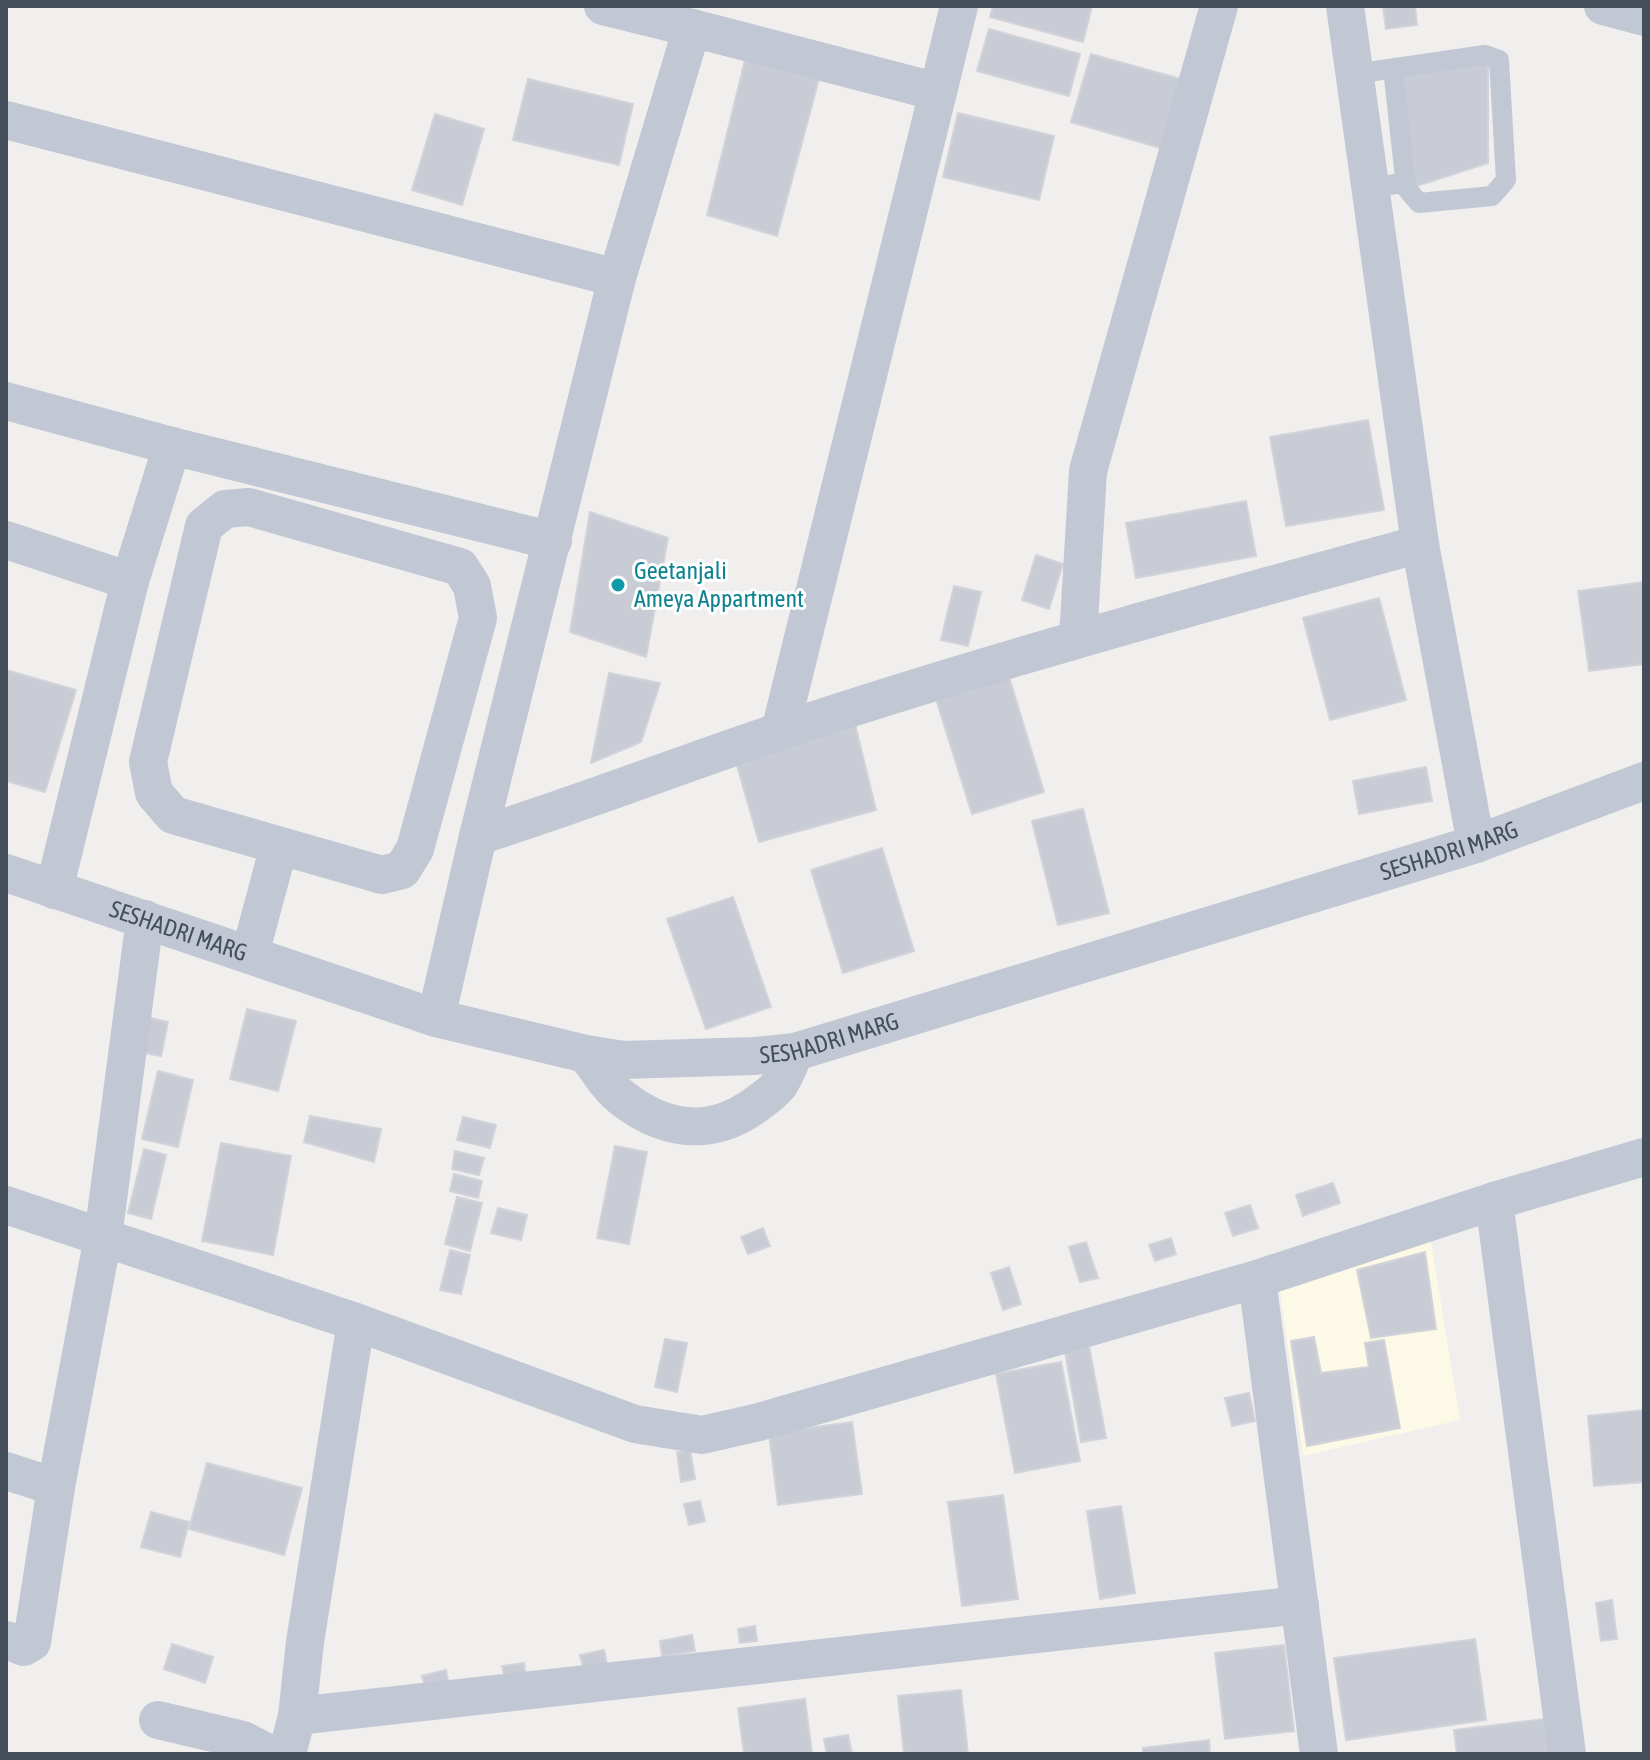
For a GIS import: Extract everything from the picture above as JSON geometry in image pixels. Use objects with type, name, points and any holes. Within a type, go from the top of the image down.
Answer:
[{"type":"street","points":[[603,6],[938,92]]},
{"type":"street","points":[[780,731],[959,6]]},
{"type":"street","points":[[1078,639],[1088,471],[1219,6]]},
{"type":"street","points":[[1345,6],[1354,74],[1381,132],[1420,544],[1476,844]]},
{"type":"street","points":[[1603,6],[1644,17]]},
{"type":"street","points":[[436,1018],[478,836],[617,278],[692,28]]},
{"type":"street","points":[[6,120],[617,278]]},
{"type":"street","points":[[6,401],[172,446],[553,541]]},
{"type":"street","points":[[54,890],[130,581],[172,446]]},
{"type":"street","points":[[249,507],[460,567],[472,586],[478,618],[415,849],[402,870],[382,875],[279,846],[173,815],[154,793],[148,762],[204,526],[225,509],[249,507]]},
{"type":"street","points":[[6,540],[130,581]]},
{"type":"street","points":[[478,836],[578,804],[780,731],[1078,639],[1420,544]]},
{"type":"street","name":"SESHADRI MARG","points":[[6,873],[436,1018],[586,1054],[624,1060],[754,1056],[795,1052],[1476,844],[1644,781]]},
{"type":"street","points":[[250,954],[279,846]]},
{"type":"street","points":[[6,1640],[24,1647],[32,1642],[56,1487],[103,1237],[145,919]]},
{"type":"street","points":[[586,1054],[618,1095],[644,1113],[674,1125],[710,1127],[742,1114],[770,1095],[781,1082],[795,1052]]},
{"type":"street","points":[[6,1205],[356,1322],[635,1424],[702,1435],[774,1418],[1257,1279],[1494,1201],[1644,1157]]},
{"type":"street","points":[[1494,1201],[1567,1754]]},
{"type":"street","points":[[1257,1279],[1319,1754]]},
{"type":"street","points":[[287,1754],[297,1716],[305,1642],[356,1322]]},
{"type":"street","points":[[6,1471],[56,1487]]},
{"type":"street","points":[[297,1716],[1300,1605]]},
{"type":"street","points":[[158,1720],[251,1749]]},
{"type":"lane","points":[[1354,74],[1485,55],[1499,60],[1506,180],[1492,196],[1419,203],[1388,188]]},
{"type":"lane","points":[[1381,132],[1393,69]]},
{"type":"shaded area","points":[[1431,1242],[1460,1420],[1303,1456],[1279,1284]]},
{"type":"building","points":[[993,6],[1092,6],[1083,42],[990,17]]},
{"type":"building","points":[[1383,6],[1415,6],[1417,25],[1386,29]]},
{"type":"building","points":[[989,29],[1080,54],[1069,96],[977,71]]},
{"type":"building","points":[[1091,54],[1188,81],[1167,150],[1071,122]]},
{"type":"building","points":[[746,56],[820,75],[777,236],[707,215]]},
{"type":"building","points":[[1488,61],[1488,163],[1414,187],[1395,76]]},
{"type":"building","points":[[528,79],[633,104],[619,165],[513,140]]},
{"type":"building","points":[[958,113],[1054,136],[1039,200],[943,177]]},
{"type":"building","points":[[435,114],[484,129],[462,205],[412,190]]},
{"type":"building","points":[[1368,420],[1384,510],[1286,526],[1270,437]]},
{"type":"building","points":[[1246,501],[1256,556],[1136,578],[1126,523]]},
{"type":"building","name":"Geetanjali Ameya Appartment","points":[[590,512],[668,538],[646,657],[570,632]]},
{"type":"building","points":[[1036,555],[1063,564],[1049,609],[1022,600]]},
{"type":"building","points":[[1644,582],[1644,664],[1589,671],[1578,591]]},
{"type":"building","points":[[954,586],[981,592],[968,646],[941,640]]},
{"type":"building","points":[[1379,598],[1406,700],[1330,720],[1303,618]]},
{"type":"building","points":[[6,670],[76,690],[45,792],[6,781]]},
{"type":"building","points":[[609,673],[660,683],[641,742],[591,763]]},
{"type":"building","points":[[1009,677],[1044,792],[972,814],[936,699]]},
{"type":"building","points":[[854,720],[876,810],[759,842],[734,755]]},
{"type":"building","points":[[1426,767],[1432,801],[1359,814],[1353,781]]},
{"type":"building","points":[[1083,809],[1109,913],[1058,925],[1032,821]]},
{"type":"building","points":[[882,848],[914,951],[843,973],[811,870]]},
{"type":"building","points":[[733,897],[771,1007],[706,1029],[667,919]]},
{"type":"building","points":[[247,1009],[296,1021],[278,1091],[230,1079]]},
{"type":"building","points":[[147,1017],[168,1022],[161,1056],[139,1052]]},
{"type":"building","points":[[158,1071],[193,1080],[178,1147],[142,1139]]},
{"type":"building","points":[[310,1116],[381,1129],[374,1162],[304,1142]]},
{"type":"building","points":[[463,1117],[496,1125],[490,1148],[457,1140]]},
{"type":"building","points":[[221,1143],[291,1156],[273,1255],[202,1241]]},
{"type":"building","points":[[615,1146],[647,1152],[629,1244],[597,1238]]},
{"type":"building","points":[[144,1149],[166,1155],[151,1219],[128,1213]]},
{"type":"building","points":[[455,1151],[484,1158],[479,1175],[452,1169]]},
{"type":"building","points":[[454,1174],[482,1181],[478,1198],[450,1191]]},
{"type":"building","points":[[1333,1183],[1340,1203],[1303,1216],[1296,1195]]},
{"type":"building","points":[[457,1197],[482,1203],[470,1251],[445,1244]]},
{"type":"building","points":[[1250,1205],[1258,1228],[1233,1236],[1225,1213]]},
{"type":"building","points":[[498,1208],[527,1215],[521,1240],[491,1233]]},
{"type":"building","points":[[763,1228],[770,1246],[748,1254],[741,1237]]},
{"type":"building","points":[[1171,1238],[1176,1254],[1155,1261],[1149,1245]]},
{"type":"building","points":[[1086,1242],[1098,1278],[1080,1282],[1069,1247]]},
{"type":"building","points":[[450,1250],[470,1255],[461,1294],[440,1290]]},
{"type":"building","points":[[1425,1252],[1436,1329],[1371,1338],[1357,1270]]},
{"type":"building","points":[[1009,1267],[1021,1304],[1003,1310],[991,1273]]},
{"type":"building","points":[[1087,1335],[1106,1438],[1081,1442],[1063,1340]]},
{"type":"building","points":[[1314,1337],[1321,1373],[1369,1367],[1365,1343],[1384,1340],[1400,1428],[1307,1446],[1291,1341]]},
{"type":"building","points":[[665,1339],[687,1343],[677,1392],[655,1387]]},
{"type":"building","points":[[1061,1362],[1080,1461],[1015,1473],[996,1374]]},
{"type":"building","points":[[1249,1393],[1255,1421],[1232,1426],[1225,1398]]},
{"type":"building","points":[[1644,1410],[1644,1482],[1594,1486],[1588,1416]]},
{"type":"building","points":[[852,1422],[862,1494],[778,1505],[769,1433]]},
{"type":"building","points":[[690,1450],[695,1479],[681,1482],[677,1452]]},
{"type":"building","points":[[207,1463],[302,1488],[284,1555],[189,1529]]},
{"type":"building","points":[[1003,1495],[1018,1599],[962,1606],[948,1502]]},
{"type":"building","points":[[700,1501],[705,1521],[689,1525],[684,1504]]},
{"type":"building","points":[[1121,1506],[1135,1593],[1100,1599],[1087,1511]]},
{"type":"building","points":[[151,1512],[189,1522],[180,1557],[141,1547]]},
{"type":"building","points":[[1612,1600],[1617,1639],[1601,1641],[1596,1603]]},
{"type":"building","points":[[755,1626],[757,1641],[740,1643],[738,1629]]},
{"type":"building","points":[[692,1635],[695,1651],[662,1656],[660,1641]]},
{"type":"building","points":[[1475,1639],[1486,1720],[1346,1740],[1334,1658]]},
{"type":"building","points":[[172,1644],[213,1657],[205,1683],[164,1669]]},
{"type":"building","points":[[1284,1645],[1294,1731],[1225,1739],[1215,1653]]},
{"type":"building","points":[[604,1650],[607,1665],[584,1670],[580,1655]]},
{"type":"building","points":[[524,1663],[526,1677],[505,1680],[502,1666]]},
{"type":"building","points":[[446,1670],[449,1686],[427,1692],[422,1676]]},
{"type":"building","points":[[961,1690],[968,1754],[904,1754],[898,1696]]},
{"type":"building","points":[[805,1699],[812,1754],[744,1754],[738,1708]]},
{"type":"building","points":[[1560,1717],[1564,1754],[1457,1754],[1454,1730]]},
{"type":"building","points":[[848,1735],[852,1754],[827,1754],[824,1739]]},
{"type":"building","points":[[1209,1740],[1210,1754],[1143,1754],[1143,1748]]},
{"type":"place","name":"Geetanjali Ameya Appartment","points":[[618,585]]}]
